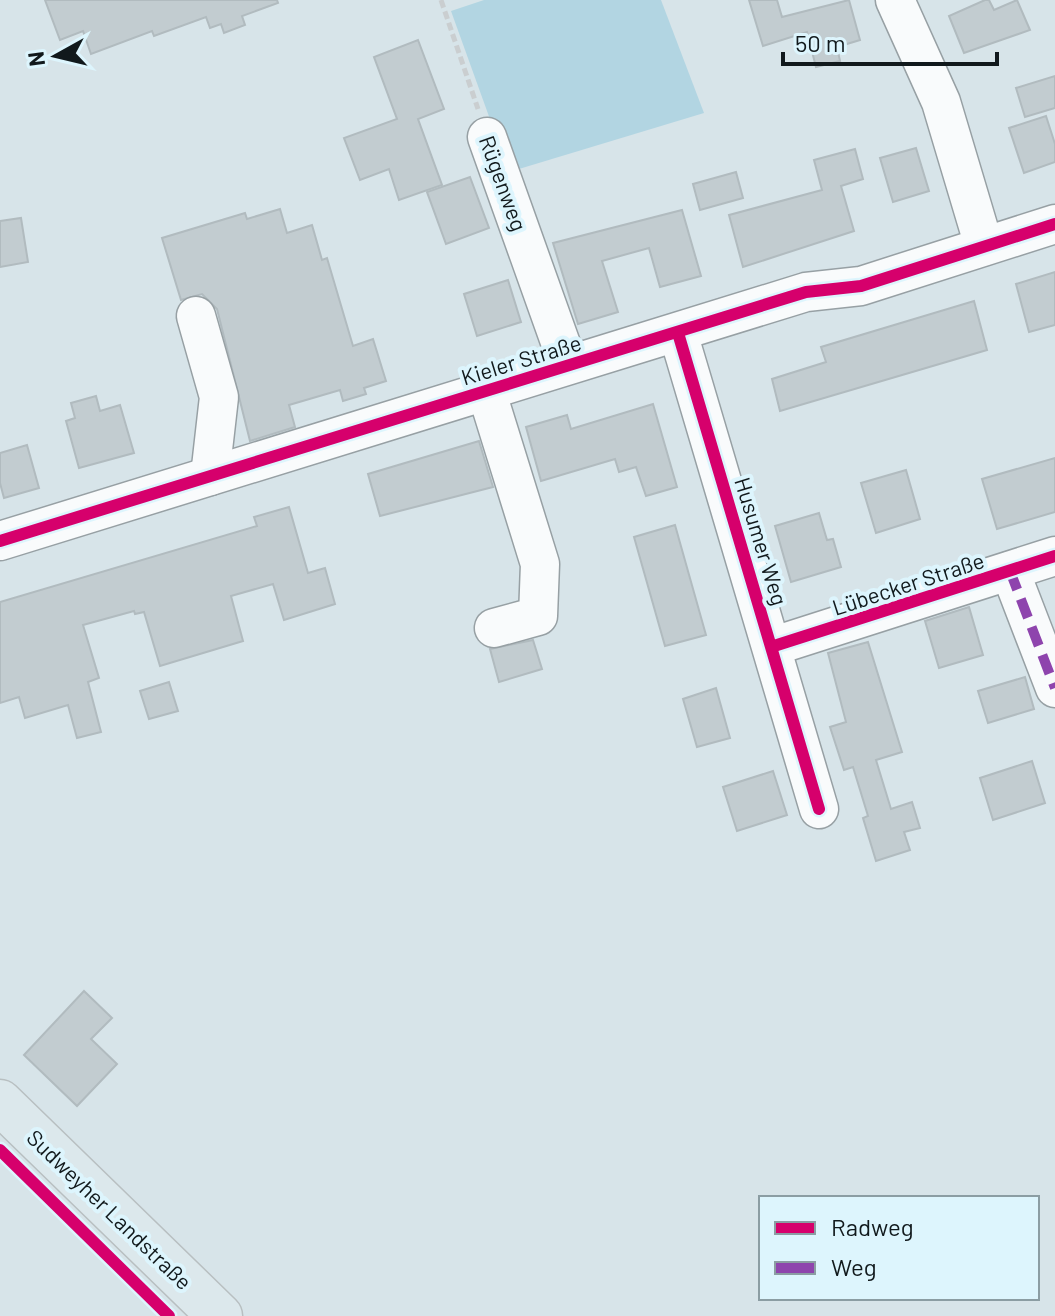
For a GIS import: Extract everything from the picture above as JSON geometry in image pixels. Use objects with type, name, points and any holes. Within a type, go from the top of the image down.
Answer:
[{"type":"main road","name":"Sudweyher Landstraße","points":[[0,1102],[220,1316]]},
{"type":"street","points":[[895,0],[941,102],[984,246]]},
{"type":"street","name":"Rügenweg","points":[[487,137],[568,364]]},
{"type":"street","name":"Kieler Straße","points":[[0,541],[806,292],[861,286],[1055,224]]},
{"type":"street","points":[[196,316],[219,397],[210,476]]},
{"type":"street","name":"Husumer Weg","points":[[678,333],[774,646],[819,809]]},
{"type":"street","points":[[486,390],[540,564],[538,616],[494,628]]},
{"type":"street","name":"Lübecker Straße","points":[[774,646],[1055,556]]},
{"type":"street","name":"Lübecker Straße","points":[[1010,571],[1055,688]]},
{"type":"shaded area","points":[[484,0],[661,0],[704,113],[509,172],[451,11]]},
{"type":"building","points":[[45,0],[277,0],[278,3],[242,16],[245,25],[224,33],[221,24],[210,28],[206,17],[154,36],[152,31],[91,54],[83,31],[60,40]]},
{"type":"building","points":[[749,0],[777,0],[782,17],[849,0],[860,40],[837,47],[840,61],[816,67],[807,32],[763,46]]},
{"type":"building","points":[[989,0],[994,10],[1017,0],[1030,30],[964,53],[949,16]]},
{"type":"building","points":[[418,40],[444,109],[418,119],[442,185],[399,200],[389,169],[360,180],[344,138],[397,119],[374,57]]},
{"type":"building","points":[[1055,76],[1055,108],[1025,117],[1016,88]]},
{"type":"building","points":[[1046,116],[1055,144],[1055,162],[1024,173],[1009,128]]},
{"type":"building","points":[[916,148],[929,191],[893,202],[880,158]]},
{"type":"building","points":[[855,149],[863,179],[841,186],[854,231],[743,267],[729,215],[822,190],[814,160]]},
{"type":"building","points":[[736,172],[743,198],[700,210],[693,184]]},
{"type":"building","points":[[470,177],[489,228],[446,244],[427,192]]},
{"type":"building","points":[[280,209],[287,233],[312,225],[322,260],[327,258],[353,346],[373,339],[386,381],[364,388],[366,394],[343,401],[340,390],[289,405],[295,427],[250,441],[217,309],[202,294],[181,300],[162,238],[245,213],[247,219]]},
{"type":"building","points":[[682,210],[701,276],[660,287],[649,248],[602,261],[618,312],[578,324],[553,243]]},
{"type":"building","points":[[21,218],[28,262],[0,267],[0,221]]},
{"type":"building","points":[[1055,272],[1055,325],[1029,332],[1016,284]]},
{"type":"building","points":[[508,280],[521,322],[477,336],[464,294]]},
{"type":"building","points":[[974,301],[987,350],[780,411],[772,379],[826,362],[821,347]]},
{"type":"building","points":[[96,396],[100,411],[120,405],[134,453],[79,468],[66,421],[75,418],[71,403]]},
{"type":"building","points":[[653,404],[677,487],[646,496],[636,467],[619,472],[615,459],[541,481],[526,427],[567,415],[571,429]]},
{"type":"building","points":[[479,441],[493,487],[380,516],[368,474]]},
{"type":"building","points":[[27,445],[39,488],[4,498],[0,483],[0,453]]},
{"type":"building","points":[[1055,458],[1055,512],[997,529],[982,479]]},
{"type":"building","points":[[906,470],[920,519],[876,533],[861,483]]},
{"type":"building","points":[[289,507],[308,573],[325,568],[335,604],[284,620],[273,584],[231,596],[243,641],[160,666],[144,612],[135,614],[134,611],[83,625],[99,678],[88,682],[101,732],[77,738],[68,705],[25,718],[19,697],[0,703],[0,602],[257,526],[254,517]]},
{"type":"building","points":[[819,513],[827,540],[833,539],[841,567],[791,582],[775,526]]},
{"type":"building","points":[[675,525],[706,635],[665,646],[634,537]]},
{"type":"building","points":[[969,607],[983,655],[939,668],[925,621]]},
{"type":"building","points":[[533,640],[542,669],[499,682],[490,649]]},
{"type":"building","points":[[868,642],[902,752],[876,760],[891,809],[912,802],[920,828],[904,832],[910,850],[876,861],[863,818],[868,816],[853,767],[844,770],[830,727],[846,722],[828,653]]},
{"type":"building","points":[[1025,677],[1034,709],[988,723],[978,691]]},
{"type":"building","points":[[169,682],[178,711],[149,719],[140,691]]},
{"type":"building","points":[[716,688],[730,738],[697,747],[683,699]]},
{"type":"building","points":[[1032,761],[1045,803],[993,820],[980,778]]},
{"type":"building","points":[[773,771],[787,815],[737,831],[723,787]]},
{"type":"building","points":[[84,991],[112,1018],[91,1039],[117,1064],[77,1106],[24,1055]]},
{"type":"marked path","points":[[1010,571],[1055,688]]},
{"type":"cycle path","points":[[0,541],[806,292],[861,286],[1055,224]]},
{"type":"cycle path","points":[[678,333],[819,809]]},
{"type":"cycle path","points":[[774,646],[1055,556]]},
{"type":"cycle path","points":[[0,1150],[169,1316]]}]
